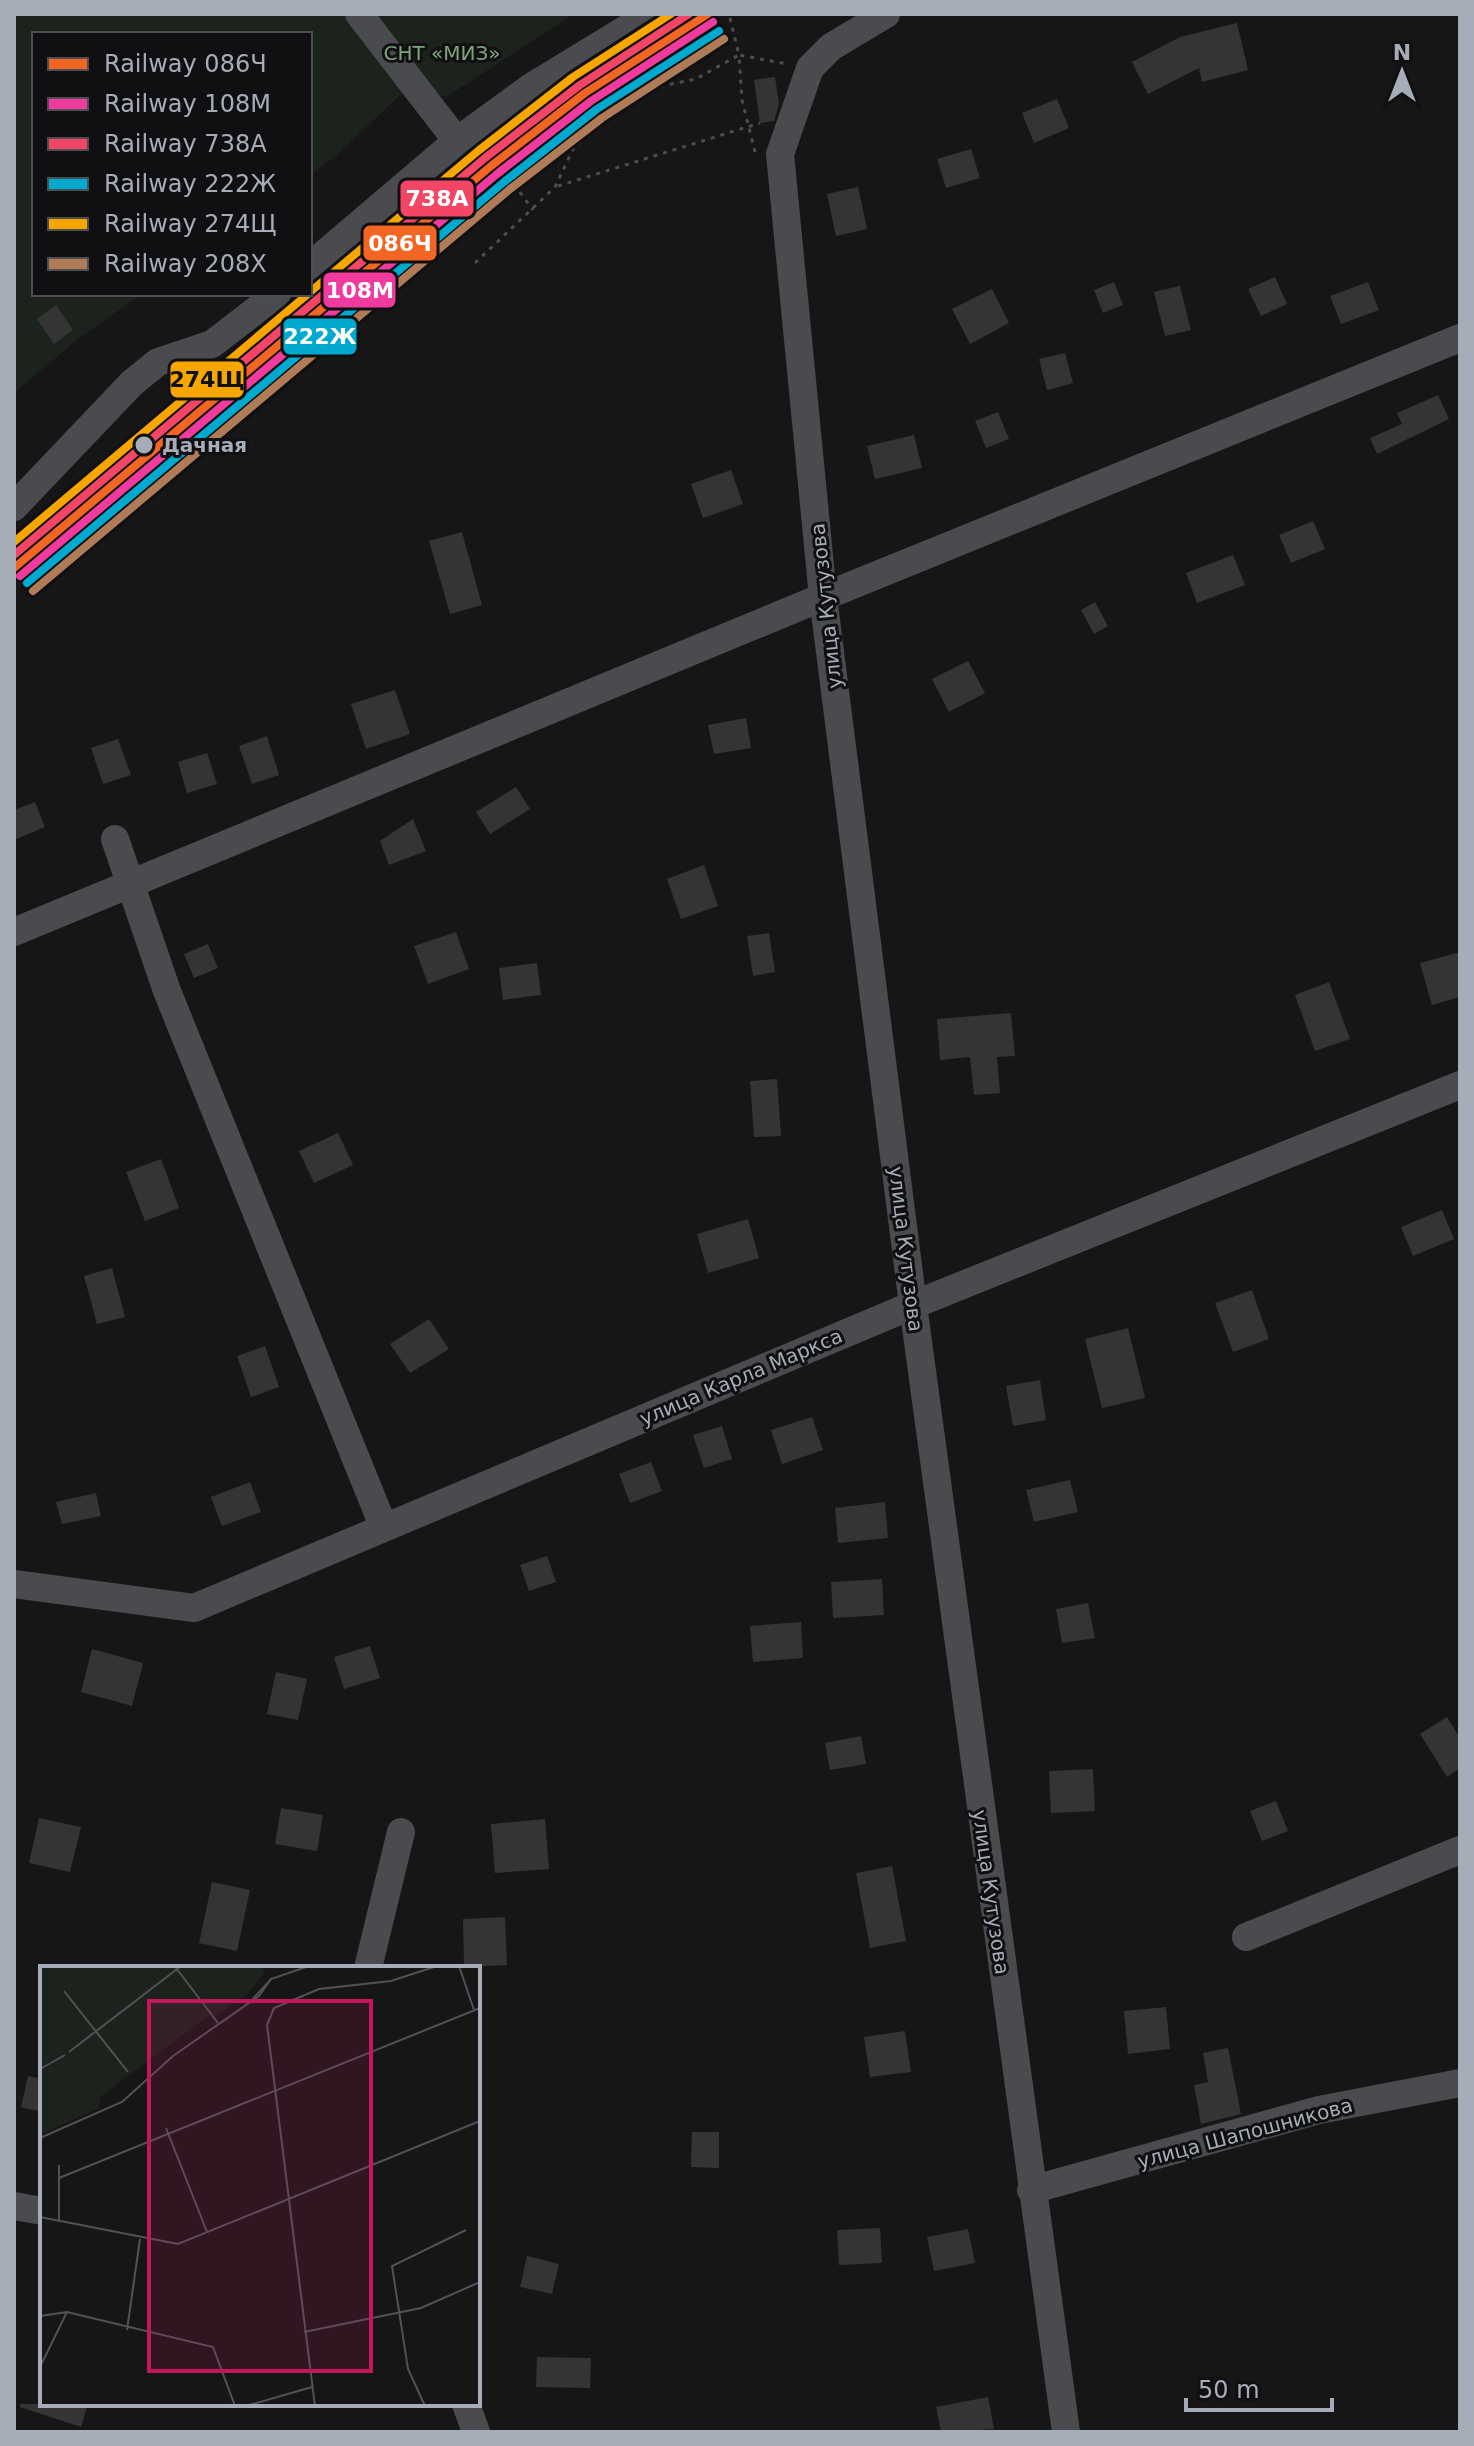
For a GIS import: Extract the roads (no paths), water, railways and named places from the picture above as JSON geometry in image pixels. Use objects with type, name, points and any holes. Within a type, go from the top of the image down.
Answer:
[{"type":"street","points":[[359,14],[457,141]]},
{"type":"street","points":[[312,264],[457,141],[531,87],[651,14]]},
{"type":"street","name":"улица Кутузова","points":[[886,14],[831,47],[810,68],[780,154],[823,597],[913,1305],[1066,2432]]},
{"type":"street","points":[[14,507],[132,383],[158,362],[212,344],[274,296]]},
{"type":"street","points":[[14,932],[823,597],[1460,338]]},
{"type":"street","points":[[115,839],[167,991],[384,1528]]},
{"type":"street","name":"улица Карла Маркса","points":[[14,1584],[194,1608],[913,1305],[1460,1085]]},
{"type":"street","points":[[368,1966],[401,1832]]},
{"type":"street","points":[[1246,1937],[1460,1850]]},
{"type":"street","name":"улица Шапошникова","points":[[1031,2190],[1319,2110],[1460,2083]]},
{"type":"street","points":[[14,2206],[40,2211]]},
{"type":"street","points":[[467,2406],[476,2432]]},
{"type":"rail line","name":"274Щ","points":[[312,290],[478,151],[573,77],[671,14]]},
{"type":"rail line","name":"738А","points":[[14,555],[485,158],[580,85],[689,14]]},
{"type":"rail line","name":"086Ч","points":[[14,568],[491,166],[585,93],[708,14]]},
{"type":"rail line","name":"108М","points":[[20,576],[497,174],[591,101],[713,22]]},
{"type":"rail line","name":"222Ж","points":[[27,583],[504,182],[597,109],[719,31]]},
{"type":"rail line","name":"208Х","points":[[33,591],[510,189],[602,118],[724,39]]},
{"type":"rail line","name":"274Щ","points":[[14,542],[306,296]]},
{"type":"place","name":"Дачная","points":[[144,445]]},
{"type":"park label","name":"СНТ «МИЗ»","points":[[442,53]]}]
